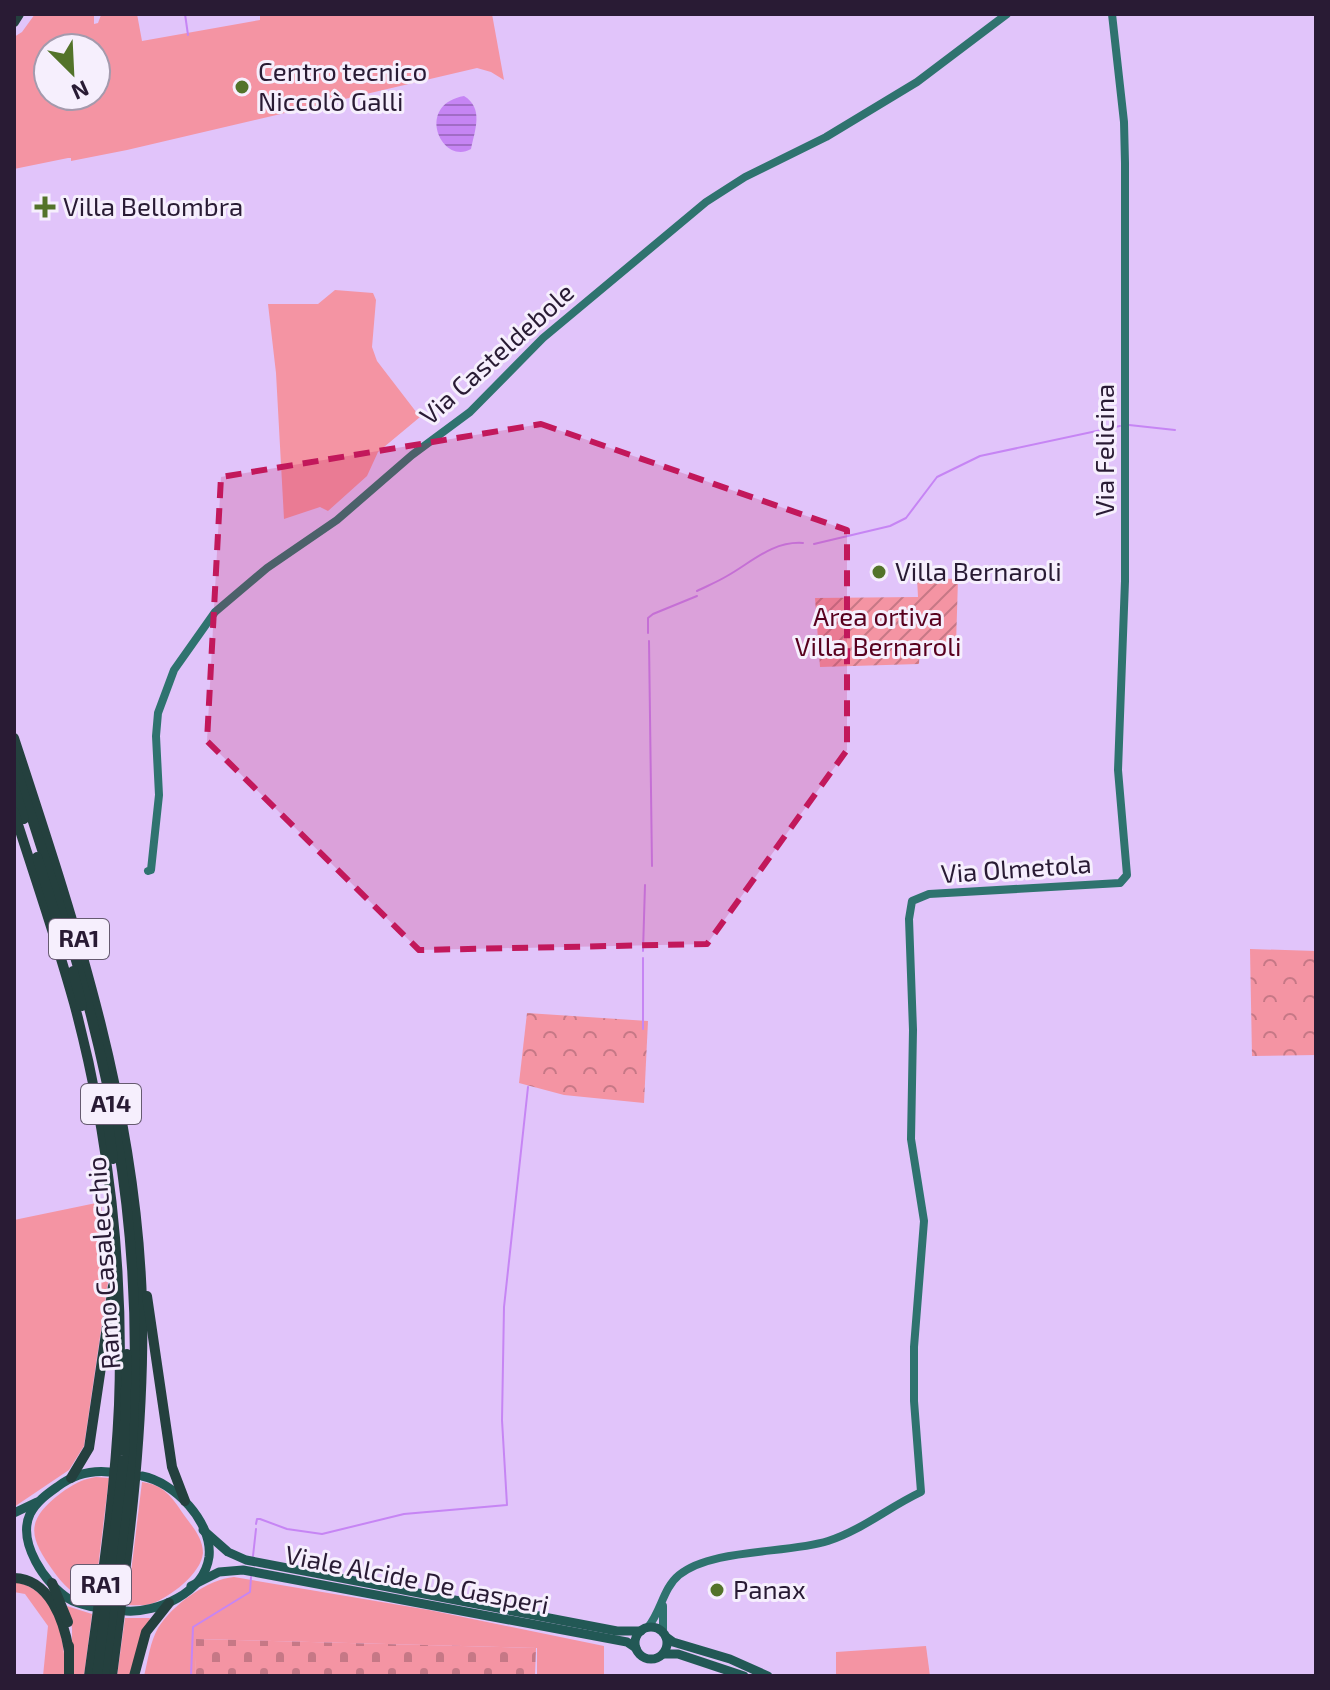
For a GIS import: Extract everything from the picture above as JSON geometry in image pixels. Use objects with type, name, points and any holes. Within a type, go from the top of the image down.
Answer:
[{"type":"highway","points":[[14,22],[19,14]]},
{"type":"highway","name":"RA1","points":[[14,738],[81,947],[102,1024],[127,1145],[138,1245],[142,1366],[127,1457]]},
{"type":"highway","name":"Ramo Casalecchio","points":[[14,763],[84,983],[117,1138],[129,1235],[134,1387],[104,1676]]},
{"type":"highway","name":"Ramo Casalecchio","points":[[14,787],[76,982],[108,1127],[119,1199],[126,1297],[127,1457]]},
{"type":"highway","name":"RA1","points":[[14,812],[74,1004],[97,1105],[110,1192],[127,1457]]},
{"type":"highway","points":[[71,1478],[89,1448],[111,1301],[110,1192]]},
{"type":"highway","points":[[138,1245],[172,1467],[185,1501]]},
{"type":"highway","name":"RA1","points":[[89,1676],[123,1496]]},
{"type":"highway","name":"RA1","points":[[112,1676],[123,1496]]},
{"type":"highway","name":"Ramo Casalecchio","points":[[97,1676],[123,1496]]},
{"type":"highway","points":[[14,1578],[32,1582],[45,1592],[62,1622],[69,1651]]},
{"type":"highway","points":[[52,1583],[66,1615],[69,1676]]},
{"type":"highway","points":[[134,1676],[146,1632],[169,1603]]},
{"type":"main road","points":[[14,1513],[40,1500],[71,1478],[88,1472],[109,1472]]},
{"type":"main road","points":[[126,1611],[148,1611],[169,1603],[191,1586],[208,1560],[209,1546],[203,1530],[185,1501],[163,1482],[142,1476]]},
{"type":"main road","points":[[28,1543],[28,1521],[40,1500]]},
{"type":"main road","name":"Viale Alcide De Gasperi","points":[[203,1530],[228,1552],[246,1560],[606,1629],[630,1633],[644,1629]]},
{"type":"main road","points":[[17,1534],[28,1543],[52,1583],[72,1601],[93,1607]]},
{"type":"main road","name":"Viale Alcide De Gasperi","points":[[191,1586],[219,1572],[243,1570],[627,1642],[636,1648]]},
{"type":"main road","points":[[744,1676],[678,1654],[646,1658],[636,1648],[636,1639],[644,1629],[657,1628],[678,1644],[740,1663],[768,1676]]},
{"type":"main road","points":[[663,1654],[667,1646],[664,1635]]},
{"type":"street","name":"Via Casteldebole","points":[[148,871],[153,861],[157,829],[158,713],[174,670],[215,612],[267,568],[337,520],[412,455],[470,412],[550,331],[706,202],[745,177],[826,137],[917,82],[1007,14]]},
{"type":"street","name":"Via Felicina","points":[[1112,14],[1124,122],[1126,250],[1125,581],[1118,770],[1128,867],[1126,878],[1120,883]]},
{"type":"street","name":"Via Olmetola","points":[[664,1600],[671,1583],[685,1570],[728,1557],[826,1542],[859,1528],[921,1492],[914,1359],[924,1221],[911,1139],[913,1030],[910,904],[916,898],[951,893],[1120,883]]},
{"type":"street","points":[[644,1629],[664,1600]]},
{"type":"street","points":[[664,1600],[664,1635]]},
{"type":"highlighted area","points":[[541,424],[847,530],[847,750],[707,944],[419,950],[207,741],[221,477]]},
{"type":"green space","name":"Centro tecnico Niccolò Galli","points":[[35,14],[94,14],[94,24],[98,23],[101,15],[137,14],[142,41],[260,20],[260,14],[492,14],[504,80],[477,68],[127,150],[14,169],[14,37],[22,32]]},
{"type":"green space","points":[[335,290],[373,293],[376,300],[372,347],[377,361],[420,417],[378,452],[367,476],[328,511],[320,507],[284,519],[276,373],[268,304],[318,304]]},
{"type":"green space","name":"Area ortiva Villa Bernaroli","points":[[917,578],[958,579],[956,645],[920,646],[919,664],[820,667],[815,598],[918,597]]},
{"type":"green space","points":[[1250,949],[1316,951],[1316,1055],[1252,1056]]},
{"type":"green space","points":[[527,1013],[648,1021],[644,1103],[564,1095],[519,1083]]},
{"type":"green space","points":[[101,1202],[108,1282],[84,1446],[69,1470],[14,1507],[14,1220]]},
{"type":"green space","points":[[96,1477],[109,1478],[94,1600],[76,1594],[62,1583],[39,1549],[34,1530],[41,1512],[49,1503],[73,1485]]},
{"type":"green space","points":[[142,1482],[162,1489],[171,1497],[196,1532],[203,1553],[191,1577],[167,1596],[151,1604],[127,1605]]},
{"type":"green space","points":[[234,1577],[429,1610],[604,1646],[604,1676],[537,1676],[537,1648],[197,1639],[195,1676],[144,1676],[153,1639],[164,1619],[181,1602],[202,1588]]},
{"type":"green space","points":[[14,1582],[28,1586],[49,1605],[60,1632],[65,1676],[43,1676],[48,1626],[25,1594],[14,1592]]},
{"type":"green space","points":[[67,1606],[92,1614],[84,1676],[72,1676],[72,1628]]},
{"type":"green space","points":[[125,1618],[150,1618],[130,1676],[117,1676]]},
{"type":"green space","points":[[196,1639],[536,1648],[535,1676],[195,1676]]},
{"type":"green space","points":[[926,1646],[930,1676],[836,1676],[836,1652]]},
{"type":"shaded area","points":[[464,96],[474,107],[476,127],[471,149],[460,152],[443,142],[437,121],[440,110]]},
{"type":"waterway","points":[[185,14],[188,35]]},
{"type":"waterway","points":[[1129,425],[1175,430]]},
{"type":"waterway","points":[[814,544],[890,526],[906,518],[937,477],[980,456],[1120,426]]},
{"type":"waterway","points":[[697,591],[772,549],[803,543]]},
{"type":"waterway","points":[[648,633],[648,618],[653,614],[697,596]]},
{"type":"waterway","points":[[649,641],[652,866]]},
{"type":"waterway","points":[[643,951],[645,885]]},
{"type":"waterway","points":[[643,958],[643,1029]]},
{"type":"waterway","points":[[256,1524],[260,1519],[287,1529],[322,1534],[404,1514],[507,1505],[502,1420],[504,1307],[528,1087]]},
{"type":"waterway","points":[[253,1556],[256,1529]]},
{"type":"waterway","points":[[191,1676],[193,1627],[250,1592],[251,1577]]},
{"type":"place","name":"Centro tecnico Niccolò Galli","points":[[242,87]]},
{"type":"place","name":"Villa Bellombra","points":[[45,207]]},
{"type":"place","name":"Villa Bernaroli","points":[[879,572]]},
{"type":"place","name":"Panax","points":[[717,1590]]}]
